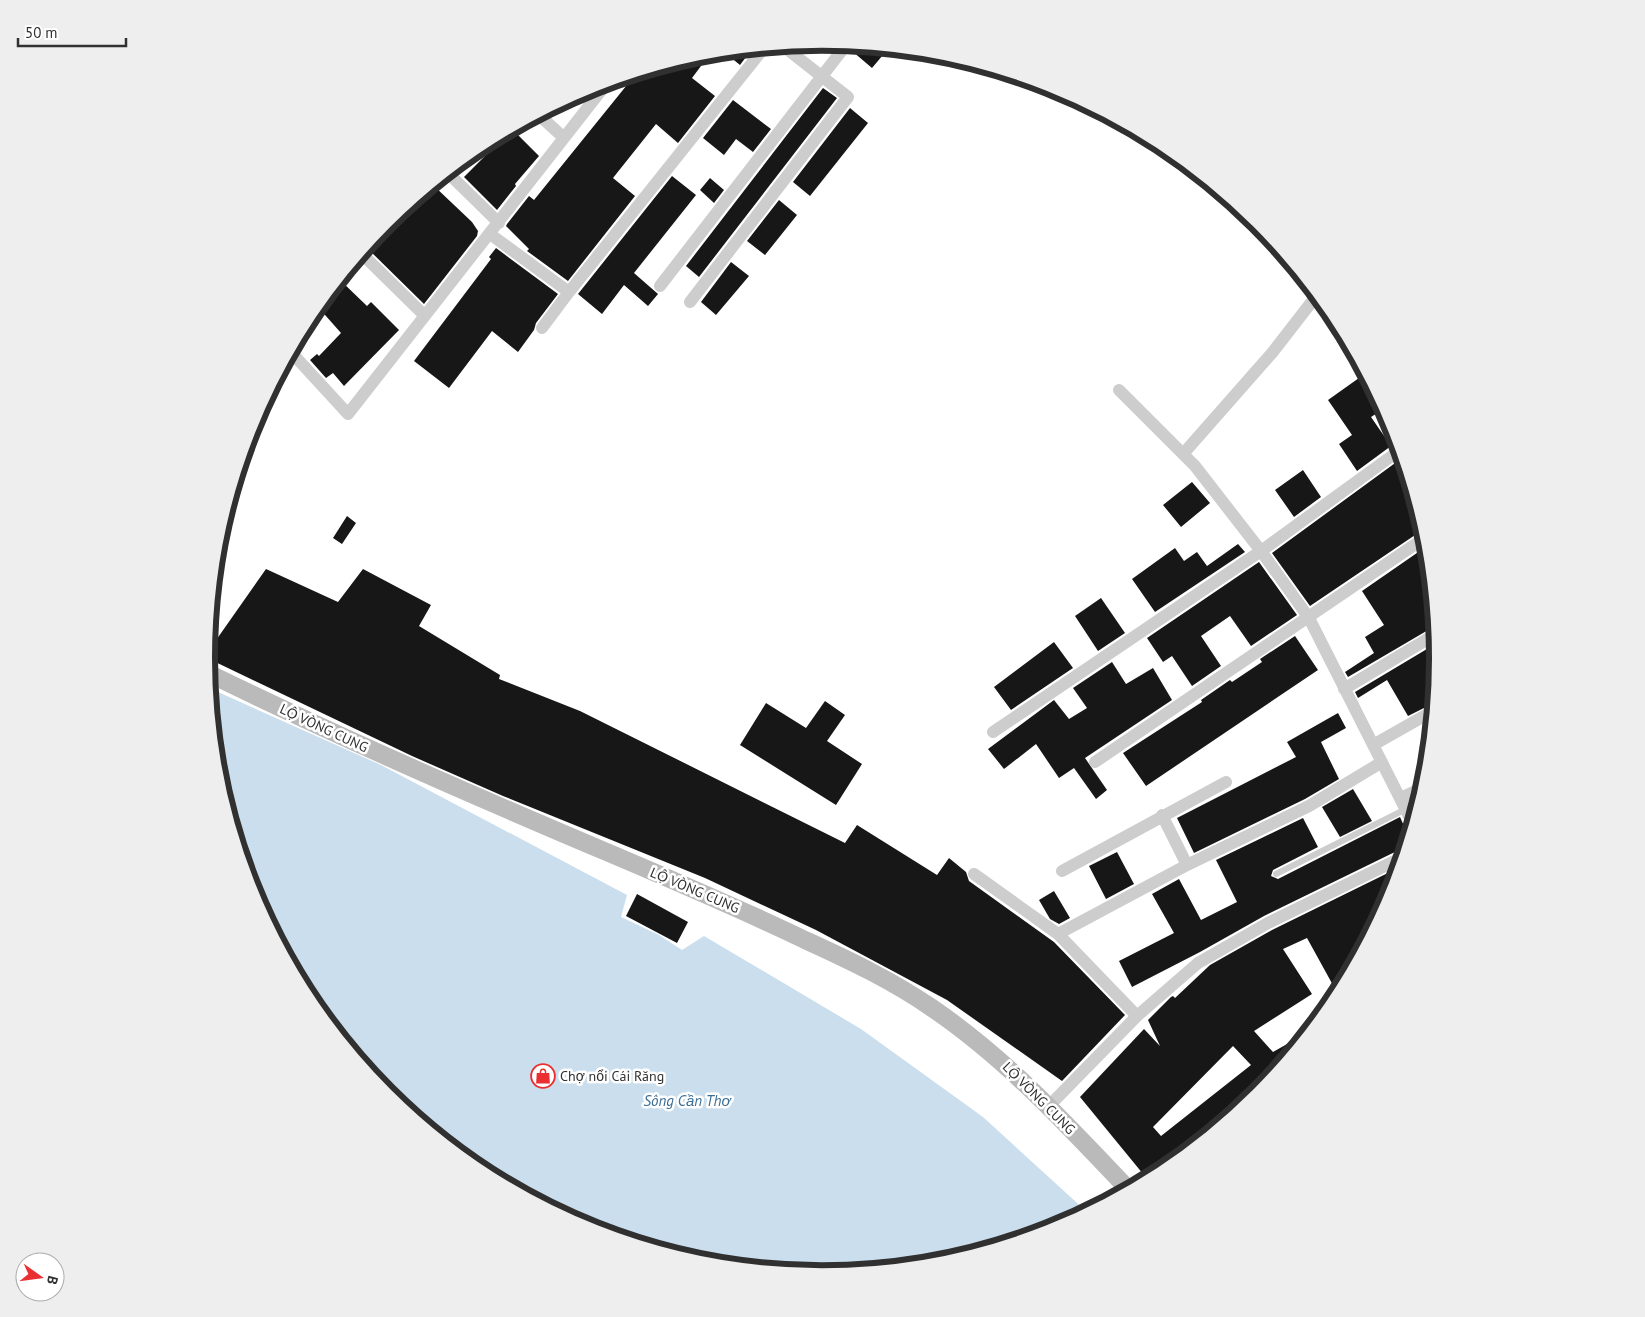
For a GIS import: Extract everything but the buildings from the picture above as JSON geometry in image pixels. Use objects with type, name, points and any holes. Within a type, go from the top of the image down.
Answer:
[{"type":"main road","name":"LỘ VÒNG CUNG","points":[[216,677],[307,722],[497,806],[728,903],[885,980],[932,1008],[998,1058],[1048,1106],[1124,1185]]},
{"type":"street","points":[[660,286],[841,52]]},
{"type":"street","points":[[690,302],[848,97],[792,53]]},
{"type":"street","points":[[542,328],[759,55]]},
{"type":"street","points":[[296,357],[348,414],[598,94]]},
{"type":"street","points":[[544,119],[563,137]]},
{"type":"street","points":[[452,177],[499,223]]},
{"type":"street","points":[[490,234],[569,292]]},
{"type":"street","points":[[366,258],[424,315]]},
{"type":"street","points":[[1183,454],[1272,353],[1312,301]]},
{"type":"street","points":[[1119,390],[1183,454],[1261,551],[1309,618],[1409,815]]},
{"type":"street","points":[[993,732],[1261,551],[1395,454]]},
{"type":"street","points":[[1095,762],[1418,542]]},
{"type":"street","points":[[1344,689],[1429,638]]},
{"type":"street","points":[[1373,745],[1427,715]]},
{"type":"street","points":[[1058,934],[1187,864],[1309,806],[1382,762]]},
{"type":"street","points":[[1062,871],[1162,815],[1226,782]]},
{"type":"street","points":[[1404,804],[1414,796]]},
{"type":"street","points":[[1162,815],[1187,864]]},
{"type":"street","points":[[1048,1106],[1137,1016],[1198,963],[1268,923],[1395,861]]},
{"type":"street","points":[[974,874],[1058,934],[1137,1016]]},
{"type":"lane","points":[[1276,874],[1404,804]]},
{"type":"water","name":"Sông Cần Thơ","points":[[217,691],[381,765],[627,895],[621,917],[659,935],[682,950],[704,936],[861,1029],[983,1117],[1082,1207],[1018,1234],[941,1254],[902,1261],[822,1266],[743,1261],[665,1245],[627,1234],[590,1220],[519,1184],[453,1140],[393,1088],[341,1028],[297,962],[261,891],[247,854],[227,777],[220,738]]},
{"type":"place","name":"Chợ nổi Cái Răng","points":[[543,1076]]}]
